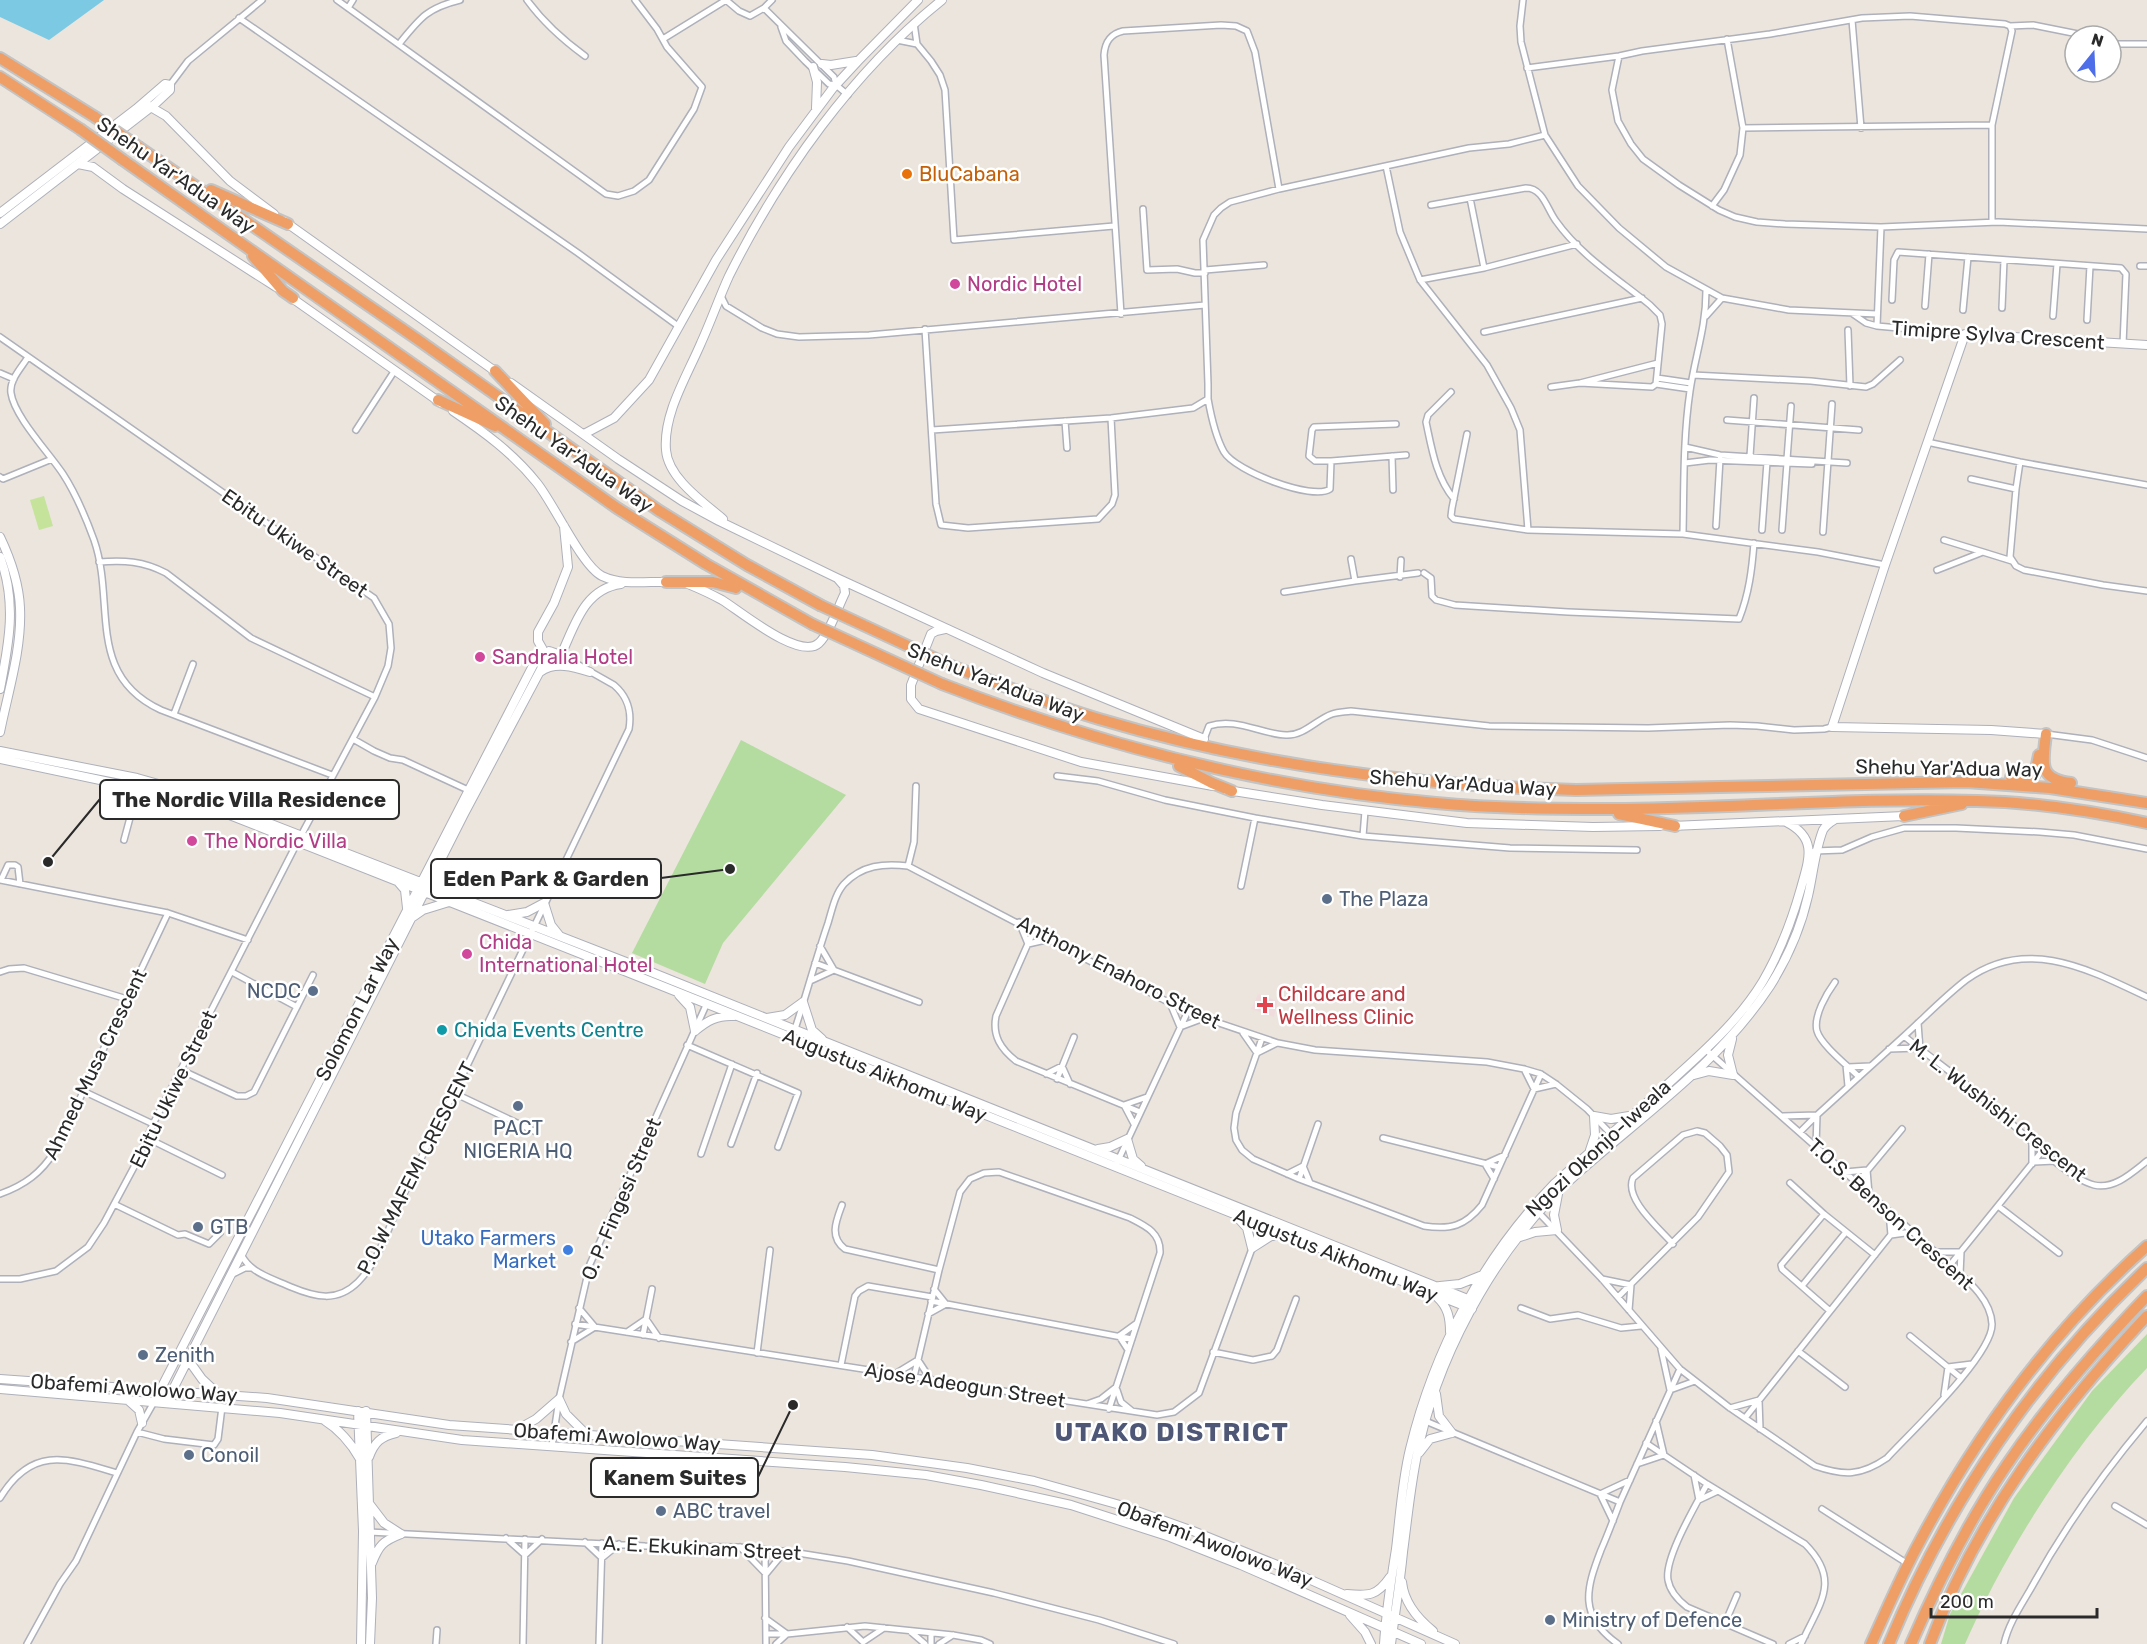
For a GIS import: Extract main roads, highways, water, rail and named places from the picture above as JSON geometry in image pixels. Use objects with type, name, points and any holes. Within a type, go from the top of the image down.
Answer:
[{"type":"highway","name":"Shehu Yar'Adua Way","points":[[0,58],[167,165],[658,510],[710,543],[820,605],[875,632],[1002,686],[1098,719],[1142,731],[1252,757],[1367,774],[1523,789],[1966,782],[2050,788],[2147,803]]},
{"type":"highway","name":"Shehu Yar'Adua Way","points":[[0,77],[80,129],[657,534],[813,624],[942,684],[1033,718],[1151,754],[1264,780],[1390,798],[1490,807],[1586,808],[1980,801],[2063,808],[2147,823]]},
{"type":"highway","points":[[167,165],[205,187],[288,224]]},
{"type":"highway","points":[[208,220],[253,255],[284,291],[293,298]]},
{"type":"highway","points":[[495,371],[562,442]]},
{"type":"highway","points":[[438,400],[500,428],[537,449]]},
{"type":"highway","points":[[666,582],[702,581],[724,584],[784,608]]},
{"type":"highway","points":[[1966,782],[1998,776],[2028,777],[2035,774],[2043,734],[2044,763],[2046,772],[2051,778],[2059,782],[2103,788],[2129,799]]},
{"type":"highway","points":[[1204,739],[1252,757]]},
{"type":"highway","points":[[1151,754],[1232,791]]},
{"type":"highway","points":[[1904,816],[1980,801]]},
{"type":"highway","points":[[1586,808],[1631,815],[1675,826]]},
{"type":"highway","points":[[1871,1644],[1908,1564],[1944,1497],[1974,1449],[2019,1386],[2073,1320],[2147,1246]]},
{"type":"highway","points":[[1889,1644],[1906,1602],[1945,1526],[1981,1466],[2034,1394],[2087,1329],[2147,1268]]},
{"type":"highway","points":[[1911,1644],[1949,1564],[1982,1503],[2039,1420],[2111,1334],[2147,1296]]},
{"type":"highway","points":[[1930,1644],[1941,1614],[1967,1560],[2010,1486],[2080,1390],[2147,1316]]},
{"type":"highway","points":[[2010,1486],[2039,1420]]},
{"type":"highway","points":[[1944,1497],[1981,1466]]},
{"type":"water","points":[[0,0],[104,0],[49,40],[0,17]]},
{"type":"place","name":"BluCabana","points":[[907,174]]},
{"type":"place","name":"Nordic Hotel","points":[[955,284]]},
{"type":"place","name":"Sandralia Hotel","points":[[480,657]]},
{"type":"place","name":"The Nordic Villa","points":[[192,841]]},
{"type":"place","name":"The Nordic Villa Residence","points":[[48,862]]},
{"type":"place","name":"Eden Park & Garden","points":[[730,869]]},
{"type":"place","name":"The Plaza","points":[[1327,899]]},
{"type":"place","name":"Chida International Hotel","points":[[467,954]]},
{"type":"place","name":"NCDC","points":[[313,991]]},
{"type":"place","name":"Childcare and Wellness Clinic","points":[[1265,1005]]},
{"type":"place","name":"Chida Events Centre","points":[[442,1030]]},
{"type":"place","name":"PACT NIGERIA HQ","points":[[518,1106]]},
{"type":"place","name":"GTB","points":[[198,1227]]},
{"type":"place","name":"Utako Farmers Market","points":[[568,1250]]},
{"type":"place","name":"Zenith","points":[[143,1355]]},
{"type":"place","name":"Kanem Suites","points":[[793,1405]]},
{"type":"place","name":"Conoil","points":[[189,1455]]},
{"type":"place","name":"ABC travel","points":[[661,1511]]},
{"type":"place","name":"Ministry of Defence","points":[[1550,1620]]},
{"type":"district","name":"UTAKO DISTRICT","points":[[1172,1432]]}]
